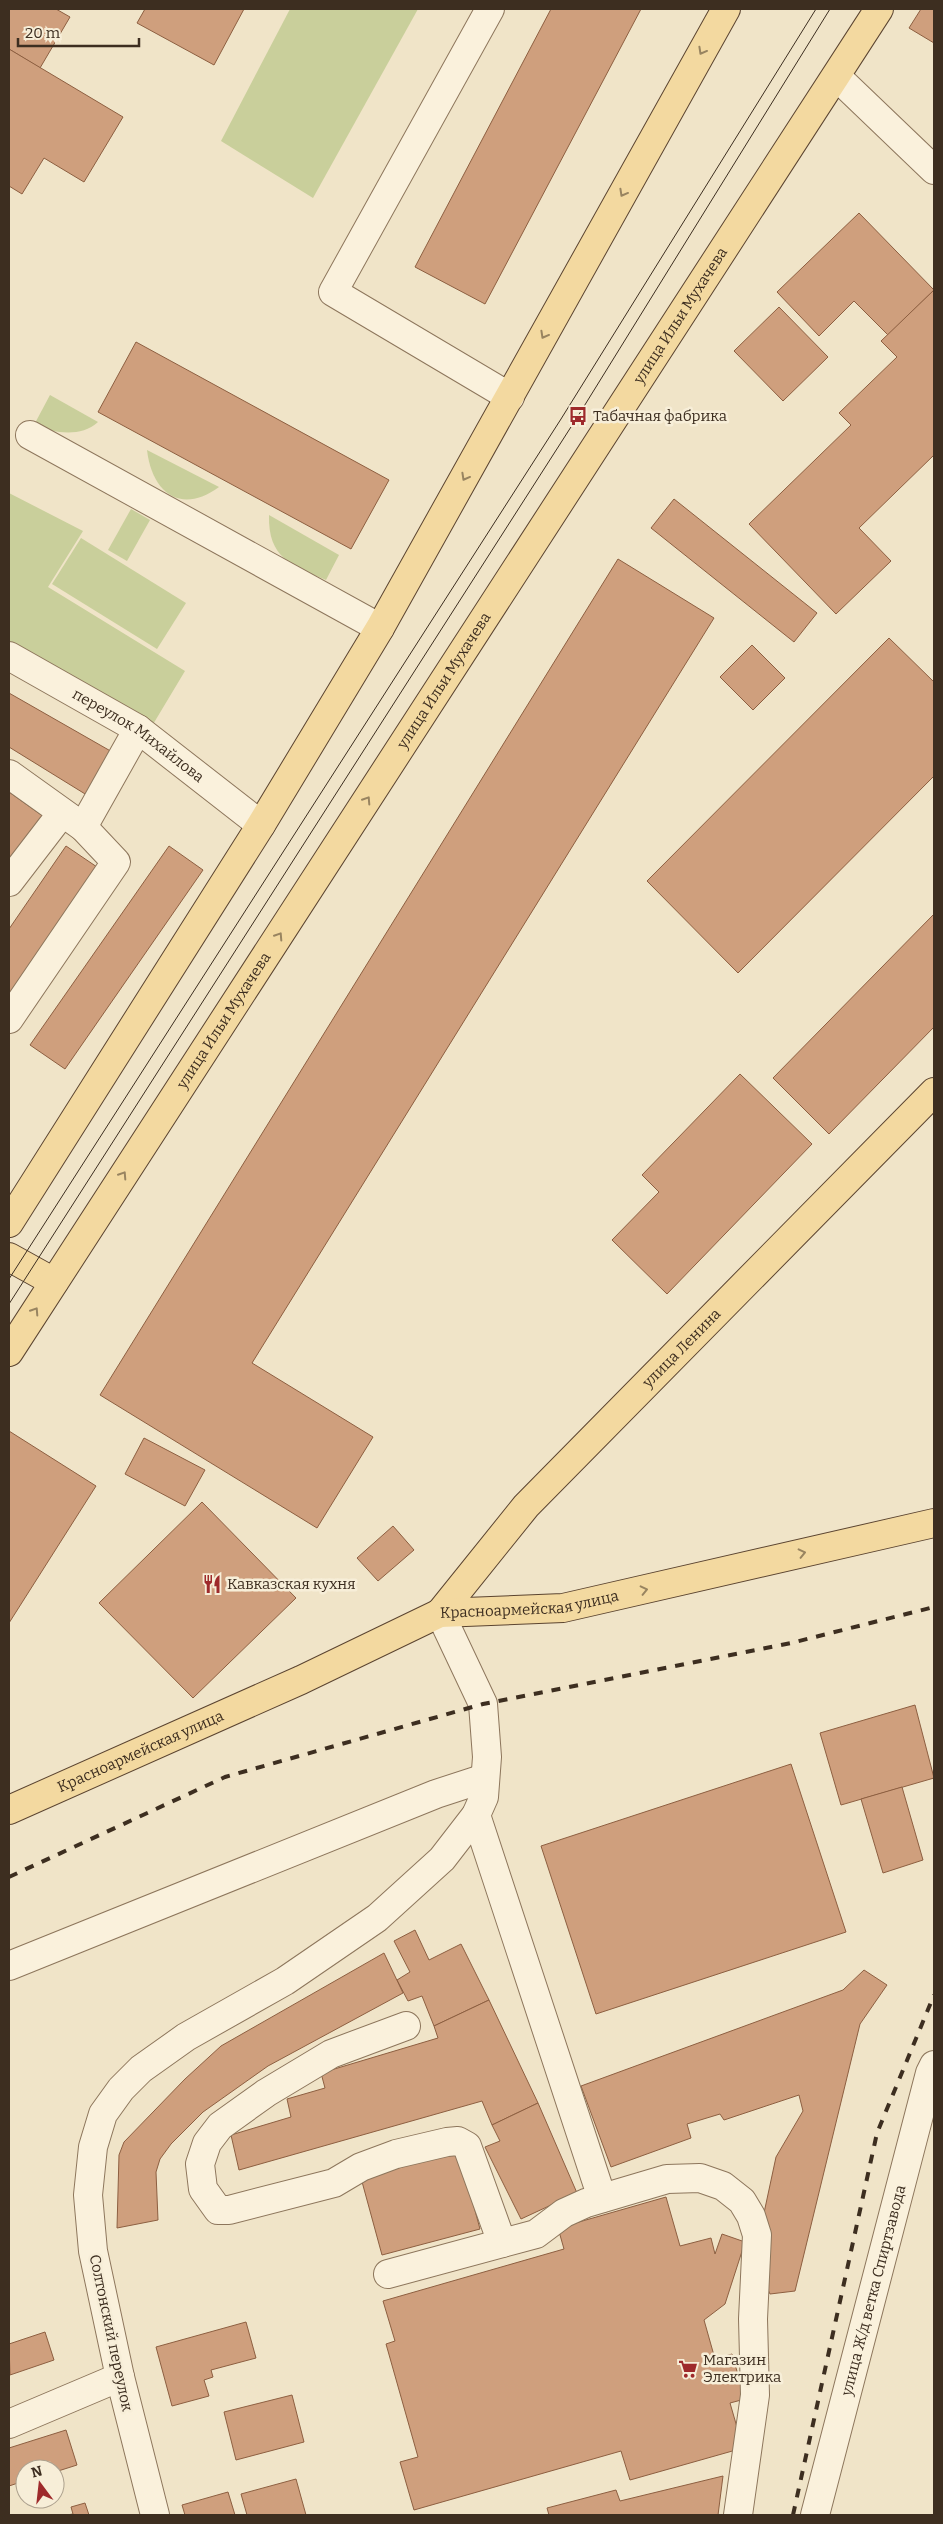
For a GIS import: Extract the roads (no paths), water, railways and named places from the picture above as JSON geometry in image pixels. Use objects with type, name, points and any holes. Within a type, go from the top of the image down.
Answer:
[{"type":"main road","points":[[9,1223],[261,825],[380,628],[726,9]]},
{"type":"main road","name":"улица Ильи Мухачева","points":[[9,1352],[837,77],[879,9]]},
{"type":"main road","name":"улица Ленина","points":[[440,1613],[526,1506],[934,1092]]},
{"type":"main road","points":[[9,1257],[54,1282]]},
{"type":"main road","name":"Красноармейская улица","points":[[9,1810],[301,1680],[440,1613],[563,1608],[934,1523]]},
{"type":"street","points":[[490,9],[334,292],[510,397]]},
{"type":"street","points":[[837,77],[934,170]]},
{"type":"street","points":[[30,436],[380,628]]},
{"type":"street","name":"переулок Михайлова","points":[[9,656],[138,729],[261,825]]},
{"type":"street","points":[[9,882],[72,820],[138,729]]},
{"type":"street","points":[[9,774],[72,820],[116,862],[9,1019]]},
{"type":"street","name":"Солтонский переулок","points":[[155,2515],[120,2377],[93,2251],[88,2195],[93,2147],[103,2114],[121,2089],[141,2069],[186,2037],[285,1981],[377,1918],[442,1859],[476,1815],[484,1797],[486,1757],[483,1704],[440,1613]]},
{"type":"street","points":[[9,1966],[408,1805],[485,1778]]},
{"type":"street","points":[[476,1815],[602,2198]]},
{"type":"street","points":[[406,2026],[331,2054],[266,2093],[220,2126],[206,2142],[200,2164],[203,2189],[218,2210],[229,2210],[334,2183],[362,2167],[396,2154],[458,2141],[467,2146],[502,2243]]},
{"type":"street","name":"улица Ж/д ветка Спиртзавода","points":[[815,2515],[930,2073],[934,2065]]},
{"type":"street","points":[[388,2274],[536,2234],[564,2213],[602,2198],[667,2180],[700,2178],[723,2186],[742,2201],[751,2216],[757,2235],[753,2319],[755,2394],[738,2515]]},
{"type":"street","points":[[9,2424],[120,2377]]},
{"type":"tram line","points":[[9,1279],[561,419],[816,9]]},
{"type":"tram line","points":[[9,1304],[578,416],[830,9]]},
{"type":"railway","points":[[9,1877],[225,1777],[483,1704],[791,1643],[934,1607]]},
{"type":"railway","points":[[793,2515],[877,2133],[934,1995]]},
{"type":"place","name":"Табачная фабрика","points":[[578,416]]},
{"type":"place","name":"Кавказская кухня","points":[[212,1584]]},
{"type":"place","name":"Магазин Электрика","points":[[688,2369]]}]
